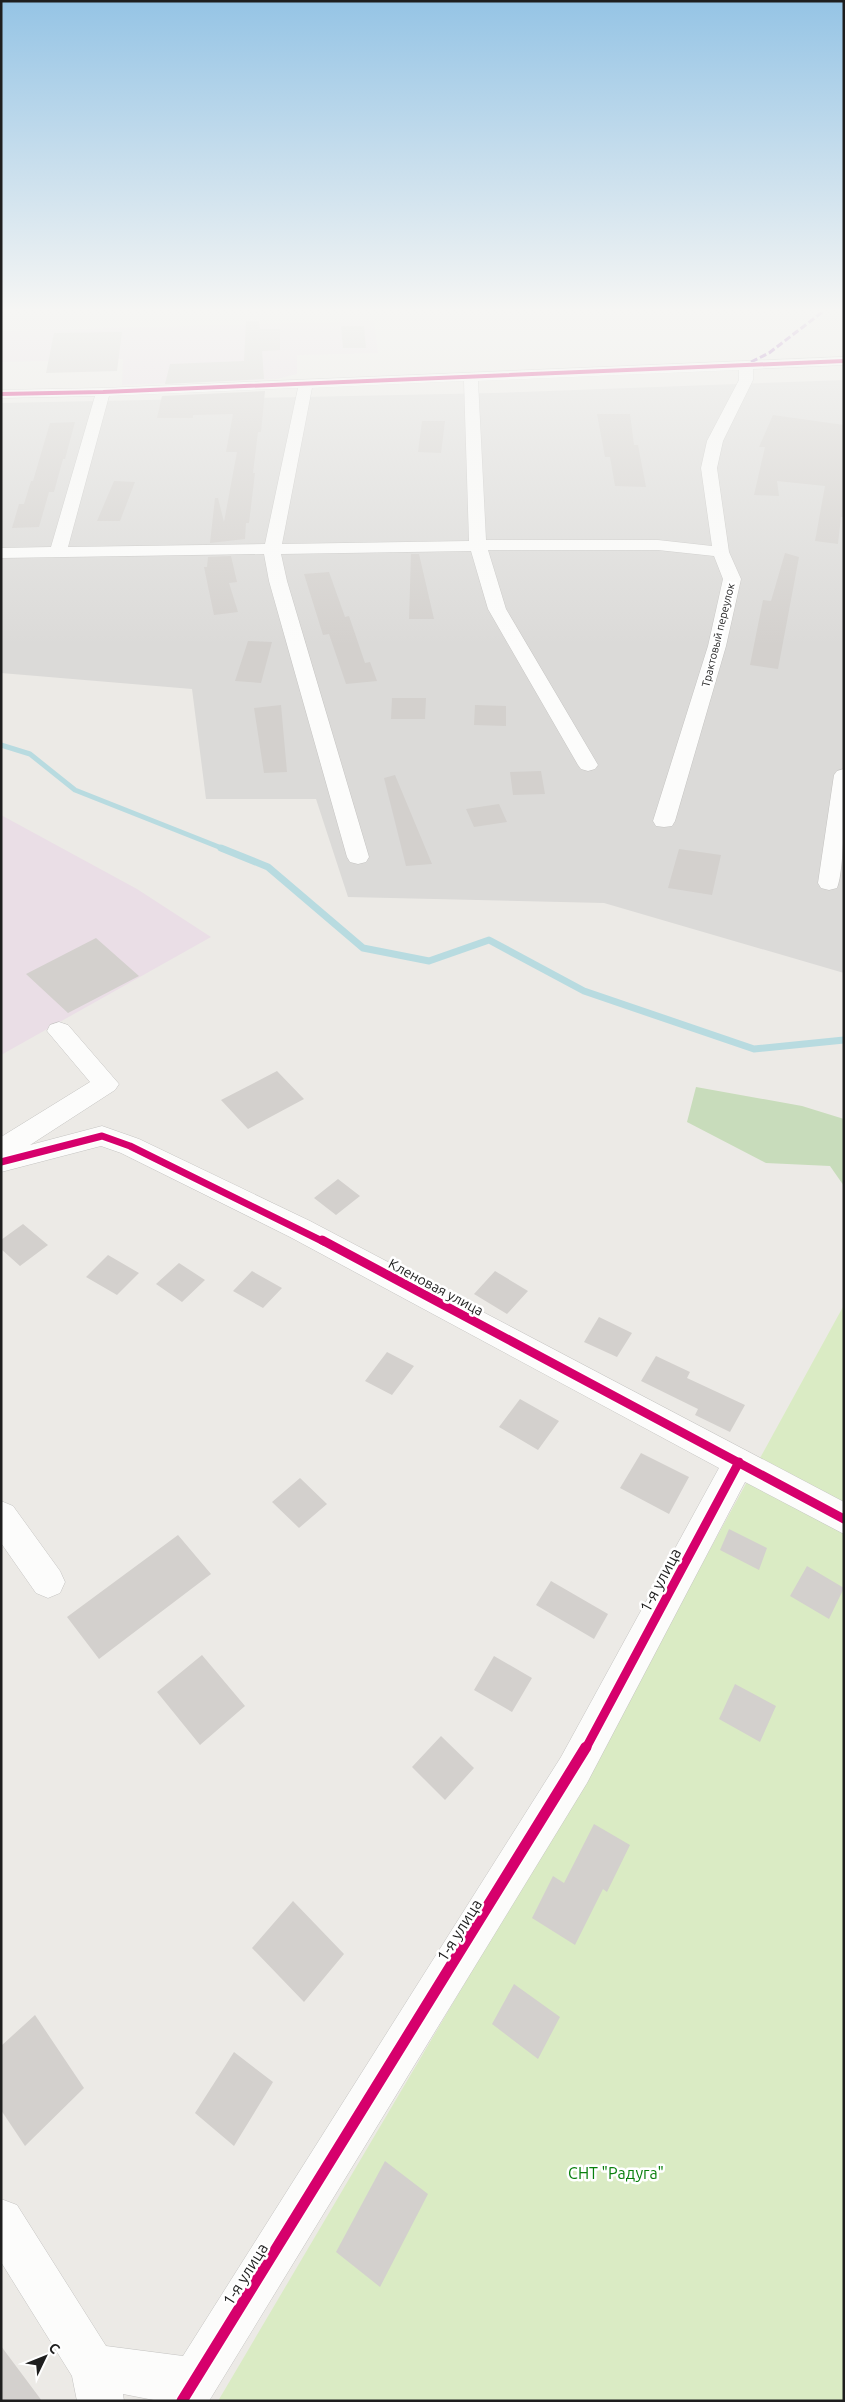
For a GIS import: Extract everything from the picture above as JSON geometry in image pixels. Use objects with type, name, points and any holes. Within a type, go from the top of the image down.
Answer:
[{"type":"street","points":[[58,552],[95,422]]},
{"type":"street","points":[[298,422],[272,550],[278,581],[358,857]]},
{"type":"street","points":[[473,422],[478,545],[497,609],[588,765]]},
{"type":"street","name":"Трактовый переулок","points":[[664,821],[717,646],[732,578],[721,552],[709,468],[715,442],[725,422]]},
{"type":"street","points":[[1,553],[272,550],[478,545],[504,547],[658,545],[721,552]]},
{"type":"street","points":[[829,883],[844,775]]},
{"type":"street","points":[[1,1150],[106,1084],[59,1031]]},
{"type":"street","name":"Кленовая улица","points":[[1,1162],[102,1136],[130,1146],[300,1229],[844,1519]]},
{"type":"street","name":"1-я улица","points":[[188,2391],[574,1770],[739,1462]]},
{"type":"street","points":[[1,1516],[48,1582]]},
{"type":"street","points":[[1,2221],[97,2384],[188,2391]]},
{"type":"shaded area","points":[[1,422],[844,422],[844,973],[604,903],[348,897],[316,799],[206,799],[192,689],[1,673]]},
{"type":"shaded area","points":[[1,815],[137,889],[211,937],[1,1055]]},
{"type":"green space","points":[[696,1087],[802,1106],[844,1119],[844,1186],[830,1166],[766,1163],[687,1122]]},
{"type":"green space","name":"СНТ \"Радуга\"","points":[[844,1305],[844,2401],[218,2401],[567,1810]]},
{"type":"building","points":[[75,422],[54,492],[49,492],[39,527],[12,528],[19,504],[24,504],[31,481],[33,481],[50,423]]},
{"type":"building","points":[[232,422],[262,422],[261,432],[258,432],[249,523],[246,523],[245,539],[210,543],[215,498],[218,498],[224,522],[237,452],[226,452]]},
{"type":"building","points":[[422,422],[445,422],[441,453],[418,452]]},
{"type":"building","points":[[599,422],[631,422],[634,445],[638,445],[646,487],[615,486],[610,457],[605,457]]},
{"type":"building","points":[[770,422],[823,422],[844,425],[844,517],[841,517],[838,544],[815,541],[825,486],[777,481],[779,496],[754,495],[765,447],[759,447]]},
{"type":"building","points":[[114,481],[135,482],[120,521],[97,521]]},
{"type":"building","points":[[785,553],[799,557],[778,669],[750,665],[763,600],[771,601]]},
{"type":"building","points":[[411,554],[419,554],[434,619],[409,619]]},
{"type":"building","points":[[231,556],[237,582],[229,583],[238,612],[214,615],[204,567],[207,567],[208,557]]},
{"type":"building","points":[[329,572],[345,617],[349,616],[365,663],[370,662],[377,681],[346,684],[329,634],[323,635],[304,574]]},
{"type":"building","points":[[248,641],[272,642],[261,683],[235,681]]},
{"type":"building","points":[[392,698],[426,698],[425,719],[391,719]]},
{"type":"building","points":[[281,705],[287,772],[264,773],[254,708]]},
{"type":"building","points":[[475,705],[506,706],[506,726],[474,725]]},
{"type":"building","points":[[541,771],[545,794],[513,795],[510,772]]},
{"type":"building","points":[[395,775],[432,864],[406,866],[384,778]]},
{"type":"building","points":[[499,804],[507,822],[474,827],[466,809]]},
{"type":"building","points":[[679,849],[721,855],[712,895],[668,888]]},
{"type":"building","points":[[96,938],[139,976],[68,1013],[26,974]]},
{"type":"building","points":[[277,1071],[304,1099],[248,1129],[221,1100]]},
{"type":"building","points":[[338,1179],[360,1196],[336,1215],[314,1198]]},
{"type":"building","points":[[23,1224],[48,1245],[20,1266],[1,1249],[1,1240]]},
{"type":"building","points":[[108,1255],[139,1273],[117,1295],[86,1277]]},
{"type":"building","points":[[179,1263],[205,1280],[182,1302],[156,1284]]},
{"type":"building","points":[[252,1271],[282,1288],[263,1308],[233,1291]]},
{"type":"building","points":[[495,1271],[528,1291],[507,1314],[474,1294]]},
{"type":"building","points":[[599,1317],[632,1333],[617,1357],[584,1342]]},
{"type":"building","points":[[387,1352],[414,1366],[392,1395],[365,1381]]},
{"type":"building","points":[[656,1356],[690,1372],[687,1378],[745,1405],[730,1432],[695,1415],[698,1409],[641,1381]]},
{"type":"building","points":[[520,1399],[559,1421],[538,1450],[499,1427]]},
{"type":"building","points":[[641,1453],[689,1477],[669,1514],[620,1488]]},
{"type":"building","points":[[300,1478],[327,1504],[299,1528],[272,1502]]},
{"type":"building","points":[[729,1529],[767,1548],[759,1570],[720,1550]]},
{"type":"building","points":[[178,1535],[211,1574],[99,1659],[67,1617]]},
{"type":"building","points":[[807,1566],[844,1588],[829,1619],[790,1596]]},
{"type":"building","points":[[551,1581],[608,1614],[594,1639],[536,1605]]},
{"type":"building","points":[[202,1655],[245,1706],[200,1745],[157,1692]]},
{"type":"building","points":[[494,1656],[532,1678],[512,1712],[474,1690]]},
{"type":"building","points":[[735,1684],[776,1706],[760,1742],[719,1719]]},
{"type":"building","points":[[441,1736],[474,1768],[445,1800],[412,1767]]},
{"type":"building","points":[[594,1824],[630,1845],[607,1892],[603,1889],[575,1945],[532,1918],[553,1876],[564,1883]]},
{"type":"building","points":[[293,1901],[344,1954],[304,2002],[252,1948]]},
{"type":"building","points":[[514,1984],[560,2017],[538,2059],[492,2024]]},
{"type":"building","points":[[35,2015],[84,2088],[25,2146],[1,2110],[1,2046]]},
{"type":"building","points":[[234,2052],[273,2082],[234,2146],[195,2113]]},
{"type":"building","points":[[385,2161],[428,2194],[380,2287],[336,2252]]},
{"type":"building","points":[[1,2346],[42,2401],[1,2401]]},
{"type":"waterway","points":[[1,745],[30,754],[75,790],[224,849]]},
{"type":"waterway","points":[[221,848],[268,867],[363,948],[429,961],[489,940],[584,991],[754,1049],[844,1040]]},
{"type":"cycle path","points":[[1,1162],[102,1136],[130,1146],[300,1229],[844,1519]]},
{"type":"cycle path","points":[[182,2401],[574,1770],[739,1462]]}]
